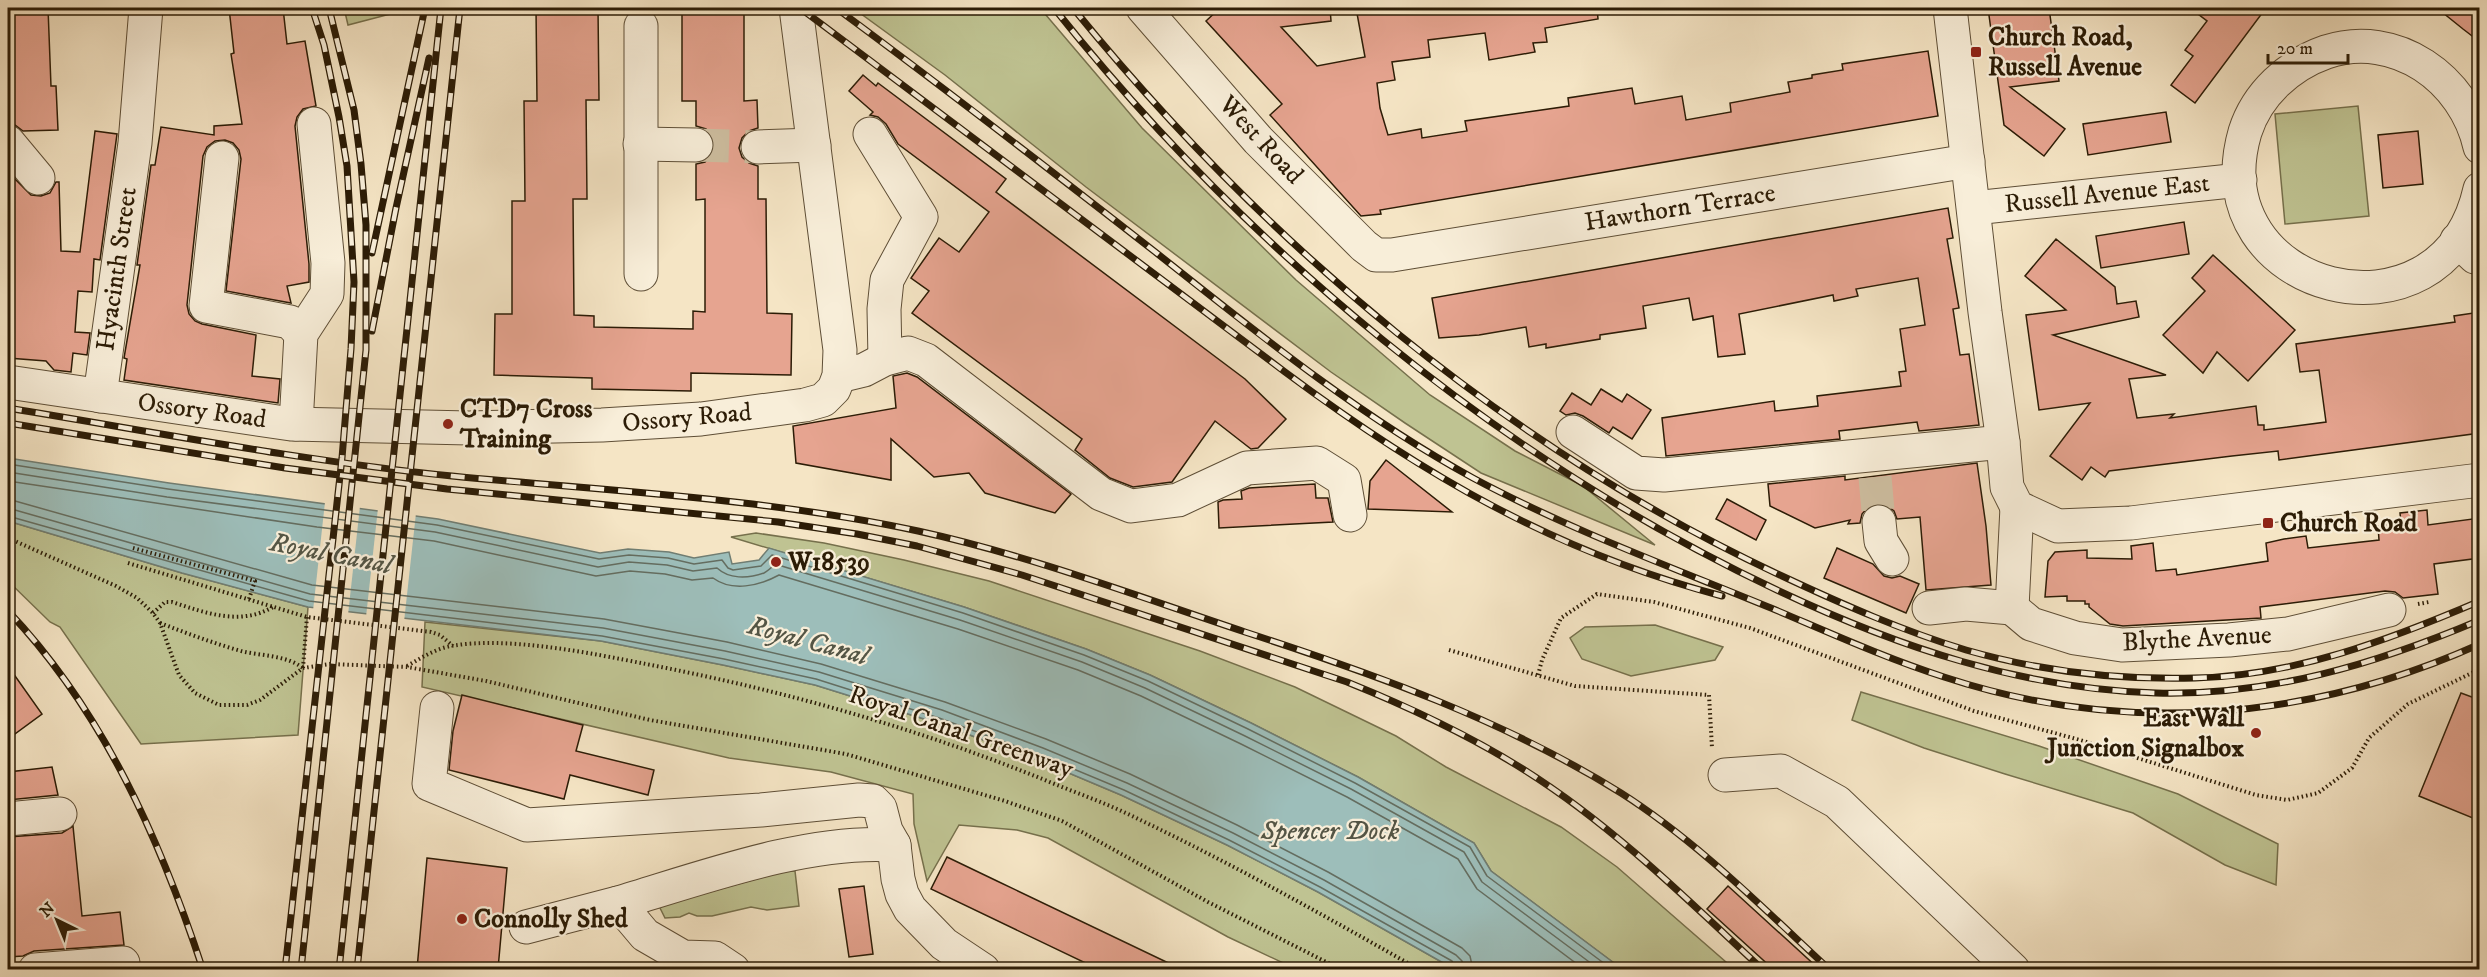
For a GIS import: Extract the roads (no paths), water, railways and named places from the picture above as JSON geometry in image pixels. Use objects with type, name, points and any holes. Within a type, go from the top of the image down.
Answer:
[{"type":"street","name":"Hyacinth Street","points":[[100,396],[135,143],[146,8]]},
{"type":"street","name":"West Road","points":[[1143,8],[1258,140],[1364,246],[1376,255],[1392,255]]},
{"type":"street","points":[[1929,608],[1966,604],[2012,608],[2017,507],[2007,486],[1950,8]]},
{"type":"street","points":[[797,18],[840,350],[839,376],[864,370],[885,359],[908,353],[926,360],[1101,494],[1131,506],[1178,500],[1247,468],[1317,464],[1344,480],[1350,514]]},
{"type":"street","points":[[641,27],[641,274]]},
{"type":"street","name":"Russell Avenue East","points":[[2480,147],[2472,122],[2460,100],[2449,86],[2429,68],[2409,57],[2385,50],[2366,47],[2339,49],[2315,56],[2298,65],[2278,80],[2265,95],[2250,119],[2242,141],[2240,180],[2249,216],[2269,248],[2298,272],[2333,286],[2370,288],[2403,281],[2468,249],[2469,222],[2480,189]]},
{"type":"street","points":[[296,424],[301,334],[327,294],[328,263],[314,124]]},
{"type":"street","points":[[870,134],[921,217],[887,280],[884,309],[885,359]]},
{"type":"street","points":[[8,142],[38,178]]},
{"type":"street","points":[[640,144],[696,146]]},
{"type":"street","points":[[758,147],[814,145]]},
{"type":"street","points":[[222,158],[206,306],[291,322],[301,334]]},
{"type":"street","name":"Hawthorn Terrace","points":[[1392,255],[1968,161]]},
{"type":"street","name":"Russell Avenue East","points":[[1974,208],[2240,180]]},
{"type":"street","name":"Ossory Road","points":[[8,382],[296,424],[469,428],[701,419],[805,405],[823,400],[834,389],[839,376]]},
{"type":"street","points":[[1572,432],[1636,472],[1664,475],[1759,466],[1874,466],[2003,442]]},
{"type":"street","points":[[2017,507],[2058,526],[2131,523],[2480,480]]},
{"type":"street","points":[[1879,522],[1881,541],[1892,559]]},
{"type":"street","name":"Blythe Avenue","points":[[2012,608],[2031,624],[2075,638],[2122,645],[2229,640],[2288,634],[2388,610]]},
{"type":"street","points":[[437,708],[429,784],[527,825],[761,810],[859,800],[873,801],[880,808],[890,838],[902,894],[910,909],[944,944],[983,969]]},
{"type":"street","points":[[1725,775],[1781,771],[1837,802],[2013,969]]},
{"type":"street","points":[[8,819],[60,814]]},
{"type":"street","points":[[526,927],[791,853],[890,838]]},
{"type":"street","points":[[618,903],[645,935],[683,957],[715,958],[733,969]]},
{"type":"street","points":[[35,969],[123,963]]},
{"type":"water","points":[[8,458],[169,483],[438,519],[600,553],[628,549],[669,552],[694,558],[729,552],[732,564],[759,560],[769,548],[964,607],[1086,649],[1150,675],[1358,777],[1474,843],[1491,871],[1622,969],[1454,969],[1318,892],[1227,845],[1121,795],[1038,760],[937,723],[815,685],[601,641],[308,607],[182,573],[8,521]]},
{"type":"tunnel","points":[[696,145],[758,147]]},
{"type":"tunnel","points":[[1875,477],[1879,522]]},
{"type":"railway","points":[[285,970],[342,458],[354,282],[347,166],[324,45],[312,8]]},
{"type":"railway","points":[[301,970],[366,350],[366,225],[361,164],[354,110],[329,8]]},
{"type":"railway","points":[[372,253],[425,8]]},
{"type":"railway","points":[[339,970],[441,8]]},
{"type":"railway","points":[[357,970],[460,8]]},
{"type":"railway","points":[[800,8],[1285,372],[1388,444],[1492,506],[1546,533],[1661,578],[1722,596]]},
{"type":"railway","points":[[836,8],[996,128],[1309,371],[1348,400],[1430,453],[1509,497],[1583,531],[1900,662],[2011,696],[2079,708],[2147,713],[2215,712],[2282,704],[2349,690],[2415,670],[2480,644]]},
{"type":"railway","points":[[1054,8],[1129,97],[1209,182],[1294,263],[1384,340],[1477,412],[1575,478],[1676,538],[1779,591],[1824,611],[1916,647],[2010,674],[2106,690],[2156,693],[2198,693],[2240,689],[2322,674],[2402,650],[2480,620]]},
{"type":"railway","points":[[1073,8],[1147,95],[1226,178],[1309,257],[1396,332],[1487,402],[1582,466],[1680,524],[1827,597],[1919,634],[1966,650],[2022,664],[2108,676],[2166,678],[2232,676],[2305,663],[2376,642],[2480,601]]},
{"type":"railway","points":[[372,331],[429,58]]},
{"type":"railway","points":[[8,408],[396,470],[686,497],[802,511],[918,531],[1041,564],[1390,682],[1485,721],[1531,743],[1621,793],[1677,833],[1729,877],[1830,970]]},
{"type":"railway","points":[[8,423],[285,468],[447,489],[778,522],[917,546],[1022,575],[1347,682],[1461,734],[1526,771],[1589,815],[1649,865],[1763,970]]},
{"type":"railway","points":[[8,611],[42,650],[72,691],[100,734],[125,779],[168,873],[203,970]]},
{"type":"place","name":"Church Road, Russell Avenue","points":[[1976,52]]},
{"type":"place","name":"CTD7 Cross Training","points":[[448,424]]},
{"type":"place","name":"Church Road","points":[[2268,523]]},
{"type":"place","name":"W18539","points":[[776,562]]},
{"type":"place","name":"East Wall Junction Signalbox","points":[[2256,733]]},
{"type":"place","name":"Connolly Shed","points":[[462,919]]},
{"type":"water label","name":"Royal Canal","points":[[331,554]]},
{"type":"water label","name":"Royal Canal","points":[[808,641]]},
{"type":"water label","name":"Spencer Dock","points":[[1330,831]]}]
